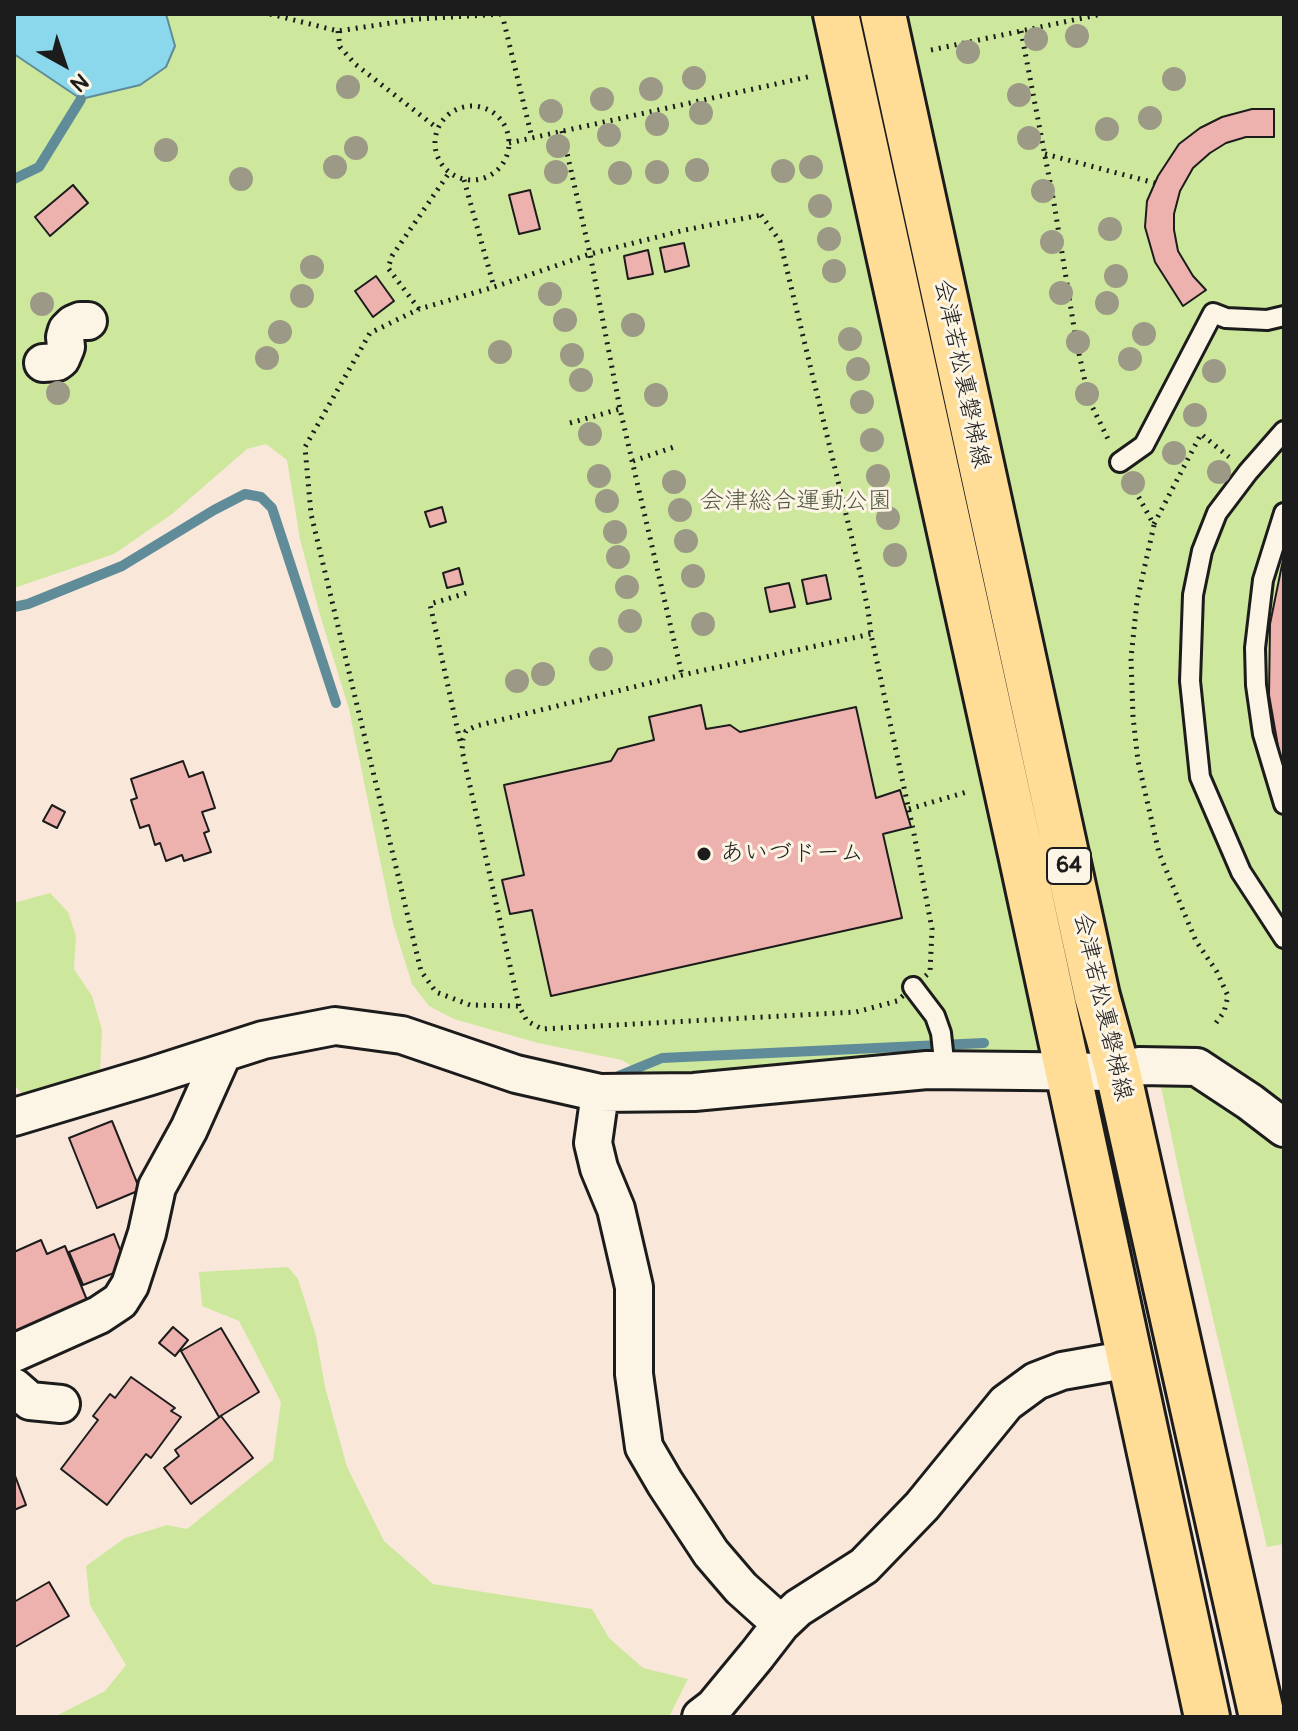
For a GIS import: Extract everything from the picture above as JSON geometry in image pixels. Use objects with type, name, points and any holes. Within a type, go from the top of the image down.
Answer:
[{"type":"main road","name":"会津若松裏磐梯線","points":[[836,14],[1069,1072],[1207,1717]]},
{"type":"main road","name":"会津若松裏磐梯線","points":[[883,14],[1097,996],[1118,1072],[1262,1717]]},
{"type":"street","points":[[43,363],[61,359],[66,347],[67,330],[73,324],[88,321]]},
{"type":"street","points":[[14,1117],[263,1040],[335,1026],[402,1035],[516,1074],[600,1093],[694,1092],[927,1070],[1118,1072],[1139,1066],[1197,1067],[1284,1128]]},
{"type":"street","points":[[14,1353],[99,1315],[120,1301],[130,1285],[147,1233],[157,1187],[189,1129],[223,1053]]},
{"type":"street","points":[[600,1093],[593,1143],[599,1168],[616,1209],[634,1287],[634,1374],[644,1447],[711,1553],[741,1588],[781,1624]]},
{"type":"street","points":[[701,1717],[798,1608],[864,1566],[922,1506],[1006,1403],[1036,1381],[1062,1371],[1130,1359]]},
{"type":"street","points":[[14,1387],[30,1401],[61,1404]]},
{"type":"lane","points":[[1120,462],[1144,445],[1213,313],[1226,318],[1267,320],[1284,316]]},
{"type":"lane","points":[[1284,431],[1217,513],[1202,551],[1193,595],[1190,681],[1200,777],[1241,872],[1284,938]]},
{"type":"lane","points":[[1284,513],[1263,580],[1255,648],[1256,685],[1263,734],[1284,804]]},
{"type":"lane","points":[[913,987],[935,1016],[941,1033],[945,1070]]},
{"type":"path","points":[[270,14],[338,31],[417,19],[503,14],[532,138],[509,143]]},
{"type":"path","points":[[1054,14],[1056,24]]},
{"type":"path","points":[[338,31],[340,47],[355,64],[438,128]]},
{"type":"path","points":[[1021,31],[1089,400],[1154,525]]},
{"type":"path","points":[[479,107],[494,114],[505,127],[509,143],[505,159],[495,172],[480,179],[464,180],[449,173],[439,160],[434,144],[438,128],[448,115],[463,108],[479,107]]},
{"type":"path","points":[[562,131],[620,409],[682,675]]},
{"type":"path","points":[[1045,154],[1155,183]]},
{"type":"path","points":[[419,309],[388,268],[392,256],[449,173]]},
{"type":"path","points":[[464,180],[494,287]]},
{"type":"path","points":[[470,592],[430,604],[519,1006],[527,1021],[542,1029],[856,1012],[897,1001],[930,972],[932,929],[860,572],[780,241],[761,215],[590,254],[419,309],[370,333],[305,447],[311,514],[421,971],[436,992],[470,1005],[519,1006]]},
{"type":"path","points":[[570,423],[620,409]]},
{"type":"path","points":[[1213,1027],[1224,1012],[1228,996],[1217,972],[1196,941],[1159,853],[1136,747],[1131,658],[1137,601],[1154,525],[1201,434],[1248,472]]},
{"type":"path","points":[[633,461],[674,447]]},
{"type":"path","points":[[462,750],[466,731],[476,726],[682,675],[871,634]]},
{"type":"path","points":[[909,809],[975,790]]},
{"type":"green space","name":"会津総合運動公園","points":[[14,14],[1284,14],[1284,1544],[1267,1547],[1185,1200],[1153,1049],[1002,1066],[651,1079],[622,1060],[538,1043],[454,1019],[429,1006],[412,984],[393,923],[349,709],[300,539],[287,460],[266,444],[247,449],[172,514],[114,554],[14,588]]},
{"type":"green space","points":[[50,893],[68,912],[76,936],[74,969],[92,996],[102,1030],[100,1073],[25,1098],[14,1084],[14,903]]},
{"type":"green space","points":[[288,1267],[298,1279],[316,1336],[325,1387],[347,1467],[384,1541],[433,1584],[592,1609],[609,1638],[643,1668],[688,1679],[669,1717],[54,1717],[105,1691],[126,1665],[90,1605],[86,1566],[125,1538],[167,1525],[187,1529],[273,1460],[281,1402],[239,1321],[202,1306],[199,1272]]},
{"type":"water","points":[[14,14],[166,14],[175,46],[166,67],[140,85],[81,99],[14,54]]},
{"type":"building","points":[[1252,109],[1274,109],[1274,137],[1246,137],[1226,143],[1193,168],[1180,191],[1174,214],[1178,251],[1206,290],[1183,306],[1155,262],[1145,227],[1147,201],[1158,176],[1179,144],[1222,117]]},
{"type":"building","points":[[73,185],[88,203],[50,236],[35,217]]},
{"type":"building","points":[[530,190],[540,229],[519,234],[509,195]]},
{"type":"building","points":[[684,243],[689,266],[665,272],[660,248]]},
{"type":"building","points":[[648,250],[653,274],[628,279],[624,256]]},
{"type":"building","points":[[376,276],[394,301],[373,317],[355,291]]},
{"type":"building","points":[[442,507],[446,522],[430,527],[425,512]]},
{"type":"building","points":[[1284,555],[1284,766],[1269,695],[1270,624]]},
{"type":"building","points":[[459,568],[463,584],[447,588],[443,573]]},
{"type":"building","points":[[826,575],[831,599],[807,604],[802,580]]},
{"type":"building","points":[[789,583],[795,607],[770,612],[765,588]]},
{"type":"building","name":"あいづドーム","points":[[701,705],[706,729],[730,725],[740,732],[856,707],[876,798],[900,790],[911,827],[883,834],[902,918],[551,996],[532,910],[510,914],[502,880],[524,875],[504,785],[611,761],[618,749],[654,740],[649,717]]},
{"type":"building","points":[[183,761],[189,777],[203,772],[215,808],[202,812],[209,831],[204,833],[211,852],[184,861],[182,855],[166,861],[160,843],[155,845],[149,825],[140,828],[131,800],[137,798],[131,779]]},
{"type":"building","points":[[52,805],[65,812],[57,828],[43,821]]},
{"type":"building","points":[[112,1121],[140,1190],[97,1208],[69,1138]]},
{"type":"building","points":[[114,1234],[127,1268],[83,1285],[69,1252]]},
{"type":"building","points":[[41,1240],[47,1254],[65,1246],[91,1310],[14,1342],[14,1252]]},
{"type":"building","points":[[173,1327],[188,1340],[175,1356],[159,1343]]},
{"type":"building","points":[[221,1328],[259,1392],[219,1417],[181,1351]]},
{"type":"building","points":[[131,1377],[175,1408],[171,1411],[181,1417],[151,1458],[146,1454],[107,1505],[61,1469],[98,1420],[93,1416],[110,1394],[115,1398]]},
{"type":"building","points":[[221,1416],[253,1458],[191,1504],[164,1468],[179,1456],[175,1450]]},
{"type":"building","points":[[14,1473],[26,1505],[14,1510]]},
{"type":"building","points":[[49,1582],[69,1616],[15,1647],[14,1602]]},
{"type":"waterway","points":[[14,179],[39,167],[81,99]]},
{"type":"waterway","points":[[14,607],[122,566],[245,494],[261,497],[272,508],[336,703]]},
{"type":"waterway","points":[[611,1079],[662,1058],[984,1043]]},
{"type":"place","name":"あいづドーム","points":[[704,854]]}]
